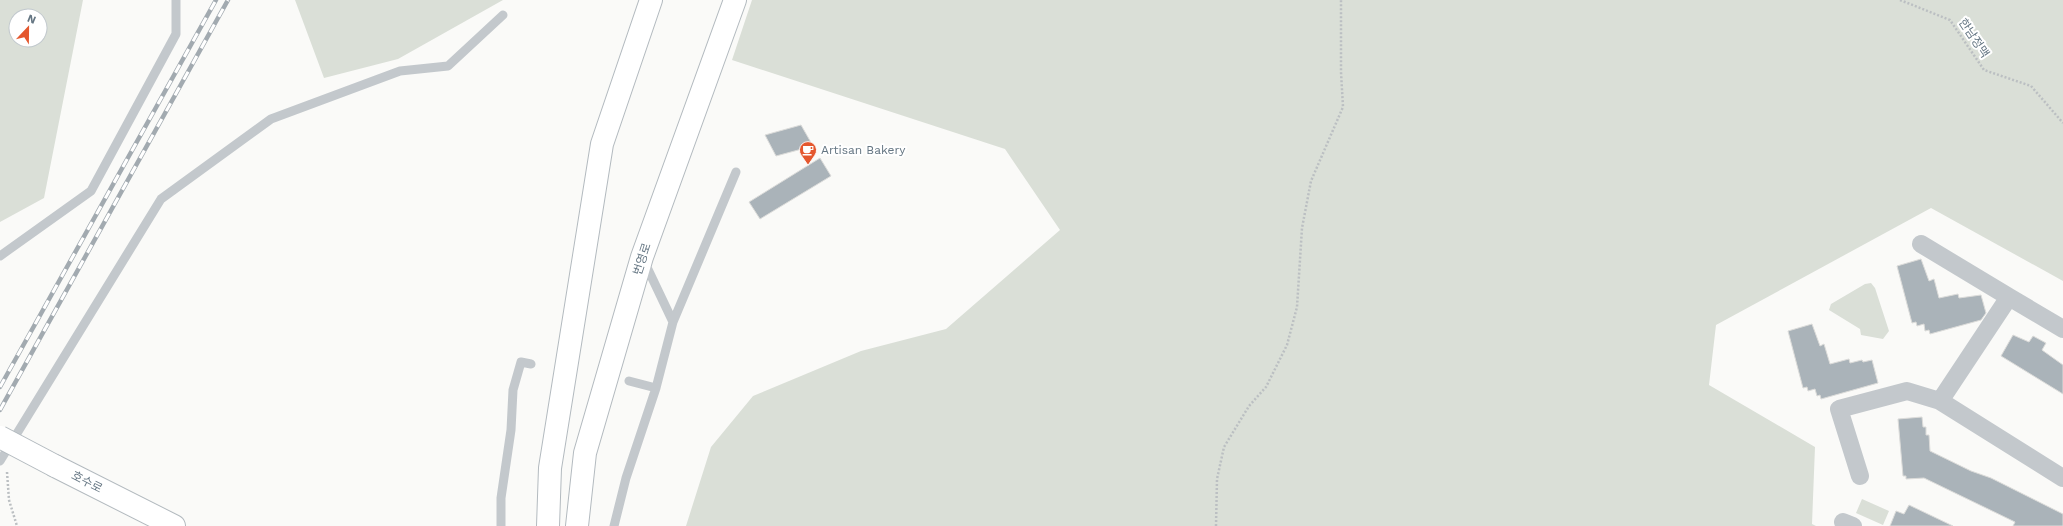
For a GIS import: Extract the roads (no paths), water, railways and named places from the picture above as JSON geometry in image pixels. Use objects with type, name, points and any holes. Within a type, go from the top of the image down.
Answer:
[{"type":"street","points":[[548,526],[550,468],[602,144],[651,0]]},
{"type":"street","name":"번영로","points":[[577,526],[585,452],[642,257],[735,0]]},
{"type":"street","points":[[1922,244],[2063,328]]},
{"type":"street","points":[[1940,401],[2009,297]]},
{"type":"street","points":[[1860,476],[1839,409],[1907,391],[1940,401],[2061,472]]},
{"type":"street","name":"호수로","points":[[0,437],[174,526]]},
{"type":"lane","points":[[0,256],[91,191],[176,34],[176,0]]},
{"type":"lane","points":[[0,461],[162,199],[271,119],[400,71],[448,66],[503,15]]},
{"type":"lane","points":[[614,526],[626,478],[656,388],[673,322],[736,172]]},
{"type":"lane","points":[[642,257],[673,322]]},
{"type":"lane","points":[[502,526],[501,498],[511,430],[513,390],[521,362],[531,364]]},
{"type":"lane","points":[[629,381],[656,388]]},
{"type":"railway","points":[[0,387],[216,0]]},
{"type":"railway","points":[[0,410],[228,0]]},
{"type":"place","name":"Artisan Bakery","points":[[808,165]]}]
